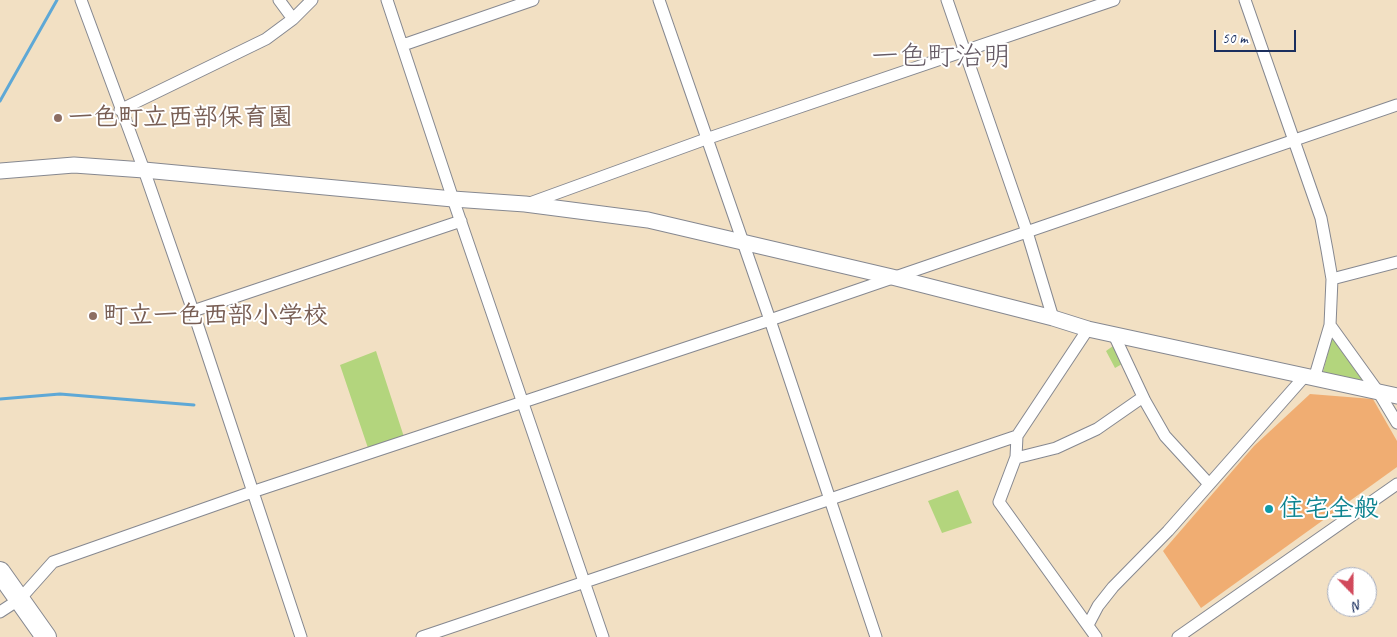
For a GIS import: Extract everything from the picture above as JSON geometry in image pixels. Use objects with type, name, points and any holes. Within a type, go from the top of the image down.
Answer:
[{"type":"highway","points":[[0,572],[46,637]]},
{"type":"street","points":[[81,0],[120,110],[144,170],[301,637]]},
{"type":"street","points":[[279,0],[293,19]]},
{"type":"street","points":[[120,110],[266,39],[293,19],[312,0]]},
{"type":"street","points":[[387,0],[603,637]]},
{"type":"street","points":[[403,45],[533,0]]},
{"type":"street","points":[[659,0],[770,320],[876,637]]},
{"type":"street","points":[[947,0],[1027,232],[1053,318]]},
{"type":"street","points":[[525,204],[706,139],[1114,0]]},
{"type":"street","points":[[1088,625],[1098,606],[1113,586],[1168,530],[1309,378],[1330,325],[1332,278],[1320,218],[1245,0]]},
{"type":"street","points":[[0,612],[20,599],[53,562],[252,492],[770,320],[1397,105]]},
{"type":"street","points":[[0,171],[74,165],[144,170],[525,204],[648,220],[892,277],[1053,318],[1088,329],[1397,396]]},
{"type":"street","points":[[192,311],[461,221]]},
{"type":"street","points":[[1332,278],[1397,262]]},
{"type":"street","points":[[1330,325],[1379,393],[1397,423]]},
{"type":"street","points":[[1088,329],[1017,436],[1016,458],[999,502],[1096,637]]},
{"type":"street","points":[[1114,335],[1143,397],[1165,436],[1209,484]]},
{"type":"street","points":[[1016,458],[1056,448],[1097,429],[1143,397]]},
{"type":"street","points":[[422,637],[1017,436]]},
{"type":"street","points":[[1178,637],[1397,484]]},
{"type":"green space","points":[[1332,338],[1363,381],[1323,372]]},
{"type":"green space","points":[[1113,346],[1122,364],[1115,368],[1106,351]]},
{"type":"green space","points":[[376,351],[404,437],[368,448],[340,365]]},
{"type":"green space","points":[[958,490],[972,523],[942,533],[928,501]]},
{"type":"building","name":"住宅全般","points":[[1310,394],[1373,399],[1397,441],[1397,467],[1201,608],[1163,551],[1254,446]]},
{"type":"waterway","points":[[0,101],[57,0]]},
{"type":"waterway","points":[[0,399],[60,394],[194,405]]},
{"type":"place","name":"一色町立西部保育園","points":[[58,118]]},
{"type":"place","name":"町立一色西部小学校","points":[[93,316]]},
{"type":"place","name":"住宅全般","points":[[1269,509]]},
{"type":"district","name":"一色町治明","points":[[941,58]]}]
